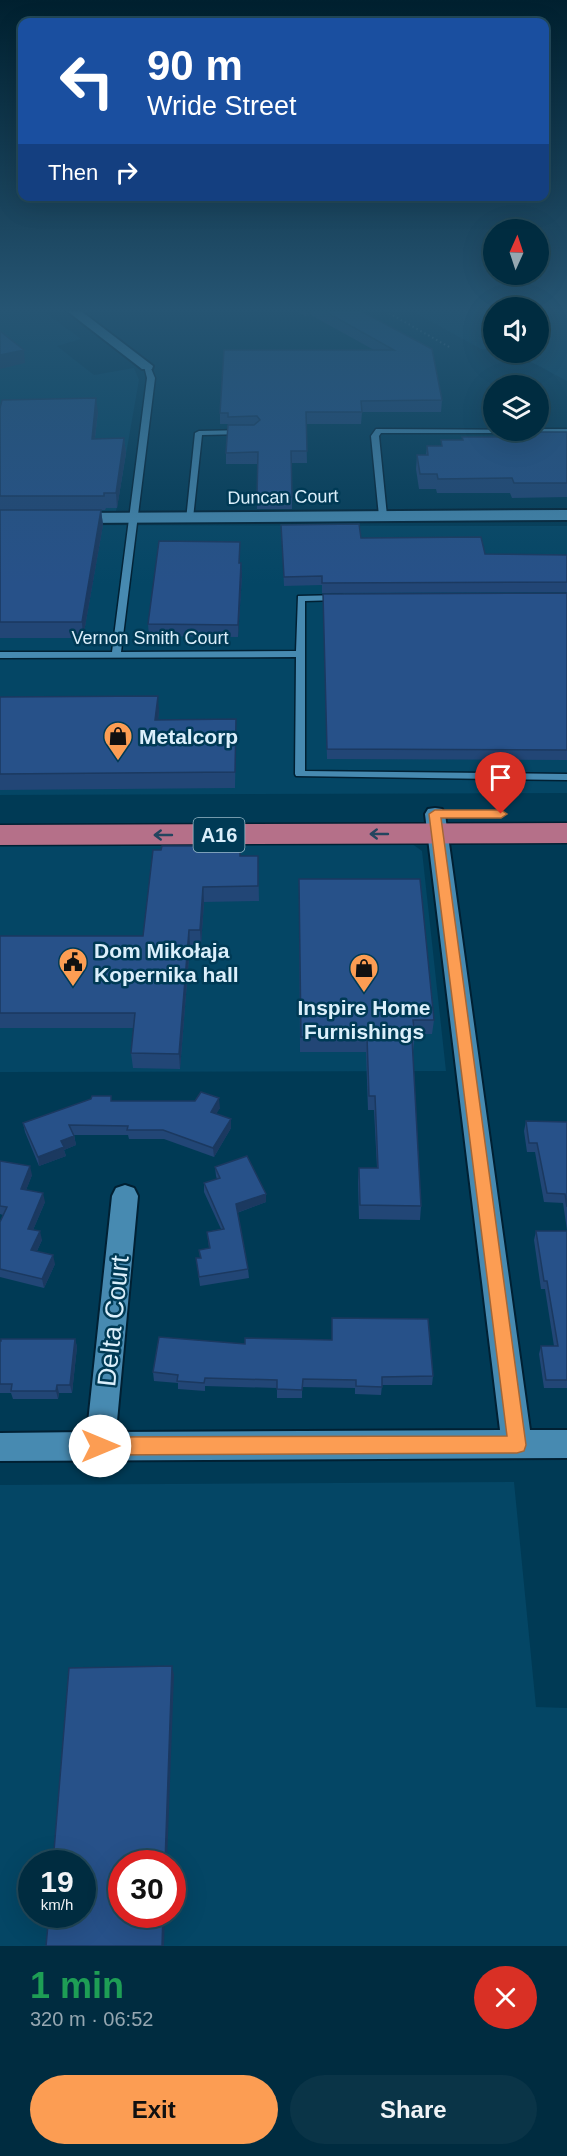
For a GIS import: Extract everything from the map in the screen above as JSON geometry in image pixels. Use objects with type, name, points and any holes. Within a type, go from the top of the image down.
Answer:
[{"type":"highway","name":"A16","points":[[0,814],[436,824],[567,833]]},
{"type":"highway","name":"A16","points":[[0,835],[436,824],[567,814]]},
{"type":"street","name":"Duncan Court","points":[[55,518],[567,515]]},
{"type":"street","points":[[436,824],[517,1445]]},
{"type":"street","name":"Delta Court","points":[[100,1446],[125,1196]]},
{"type":"street","points":[[0,1447],[567,1444]]},
{"type":"lane","points":[[116,654],[148,402]]},
{"type":"lane","points":[[383,516],[375,436],[379,431],[567,431]]},
{"type":"lane","points":[[189,518],[199,433],[254,432]]},
{"type":"lane","points":[[347,597],[301,598],[300,774],[567,777]]},
{"type":"lane","name":"Vernon Smith Court","points":[[0,655],[300,654]]},
{"type":"shaded area","points":[[0,402],[135,402],[116,511],[0,511]]},
{"type":"shaded area","points":[[0,525],[567,526],[567,793],[0,795]]},
{"type":"shaded area","points":[[411,843],[422,851],[446,1071],[0,1072],[0,846]]},
{"type":"shaded area","points":[[514,1482],[536,1707],[567,1708],[567,1946],[0,1946],[0,1485]]},
{"type":"building","points":[[2,402],[96,402],[92,439],[124,438],[116,493],[104,493],[104,496],[0,496]]},
{"type":"building","points":[[221,402],[361,402],[362,412],[306,412],[307,451],[291,451],[292,497],[257,497],[258,452],[226,453],[228,425],[254,425],[260,420],[257,416],[228,417],[228,413],[220,413]]},
{"type":"building","points":[[549,432],[567,432],[567,483],[514,483],[512,478],[438,479],[437,474],[420,474],[417,455],[428,455],[427,446],[442,446],[441,440],[463,440],[462,437],[483,437],[483,441],[549,441]]},
{"type":"building","points":[[0,510],[101,510],[82,622],[0,622]]},
{"type":"building","points":[[359,524],[361,538],[481,537],[485,554],[567,555],[567,582],[322,583],[322,576],[284,577],[281,525]]},
{"type":"building","points":[[159,541],[240,542],[238,625],[148,624]]},
{"type":"building","points":[[567,593],[567,750],[327,749],[323,594]]},
{"type":"building","name":"Metalcorp","points":[[158,696],[155,720],[236,719],[235,772],[0,774],[0,697]]},
{"type":"building","points":[[162,846],[199,846],[198,849],[240,850],[240,856],[258,856],[258,886],[203,887],[200,930],[189,930],[179,1054],[131,1053],[135,1013],[0,1013],[0,936],[143,936],[153,850],[161,850]]},
{"type":"building","name":"Inspire Home Furnishings","points":[[299,879],[420,879],[434,1020],[413,1020],[421,1206],[360,1205],[359,1168],[378,1168],[375,1096],[369,1096],[367,1037],[301,1037]]},
{"type":"building","points":[[201,1092],[219,1098],[211,1112],[231,1119],[213,1148],[163,1130],[127,1130],[128,1126],[69,1125],[74,1136],[61,1141],[64,1147],[38,1157],[23,1123],[91,1099],[92,1096],[111,1096],[111,1101],[195,1101]]},
{"type":"building","points":[[526,1121],[567,1122],[567,1207],[565,1194],[547,1193],[537,1143],[529,1143]]},
{"type":"building","points":[[247,1156],[266,1194],[236,1204],[248,1269],[199,1277],[196,1258],[201,1258],[199,1250],[210,1248],[207,1232],[224,1229],[204,1183],[220,1178],[215,1167]]},
{"type":"building","points":[[0,1161],[30,1166],[21,1189],[43,1193],[28,1229],[40,1231],[31,1250],[53,1255],[42,1279],[0,1269],[0,1222],[7,1207],[0,1206]]},
{"type":"building","points":[[536,1231],[567,1231],[567,1380],[546,1380],[541,1346],[558,1346]]},
{"type":"building","points":[[332,1318],[428,1319],[433,1376],[382,1377],[382,1387],[356,1386],[356,1380],[303,1379],[302,1390],[277,1389],[277,1380],[205,1378],[204,1383],[177,1381],[178,1375],[153,1372],[159,1337],[245,1344],[245,1338],[332,1340]]},
{"type":"building","points":[[1,1339],[75,1339],[70,1385],[57,1385],[56,1391],[11,1391],[12,1384],[0,1384]]},
{"type":"building","points":[[172,1666],[165,1850],[108,1850],[108,1928],[163,1928],[162,1946],[46,1946],[48,1928],[96,1928],[96,1850],[54,1850],[69,1668]]},
{"type":"place","name":"Metalcorp","points":[[118,762]]},
{"type":"place","name":"Dom Mikołaja Kopernika hall","points":[[73,988]]},
{"type":"place","name":"Inspire Home Furnishings","points":[[364,994]]},
{"type":"route","points":[[100,1446],[517,1445],[435,814],[501,814]]}]
